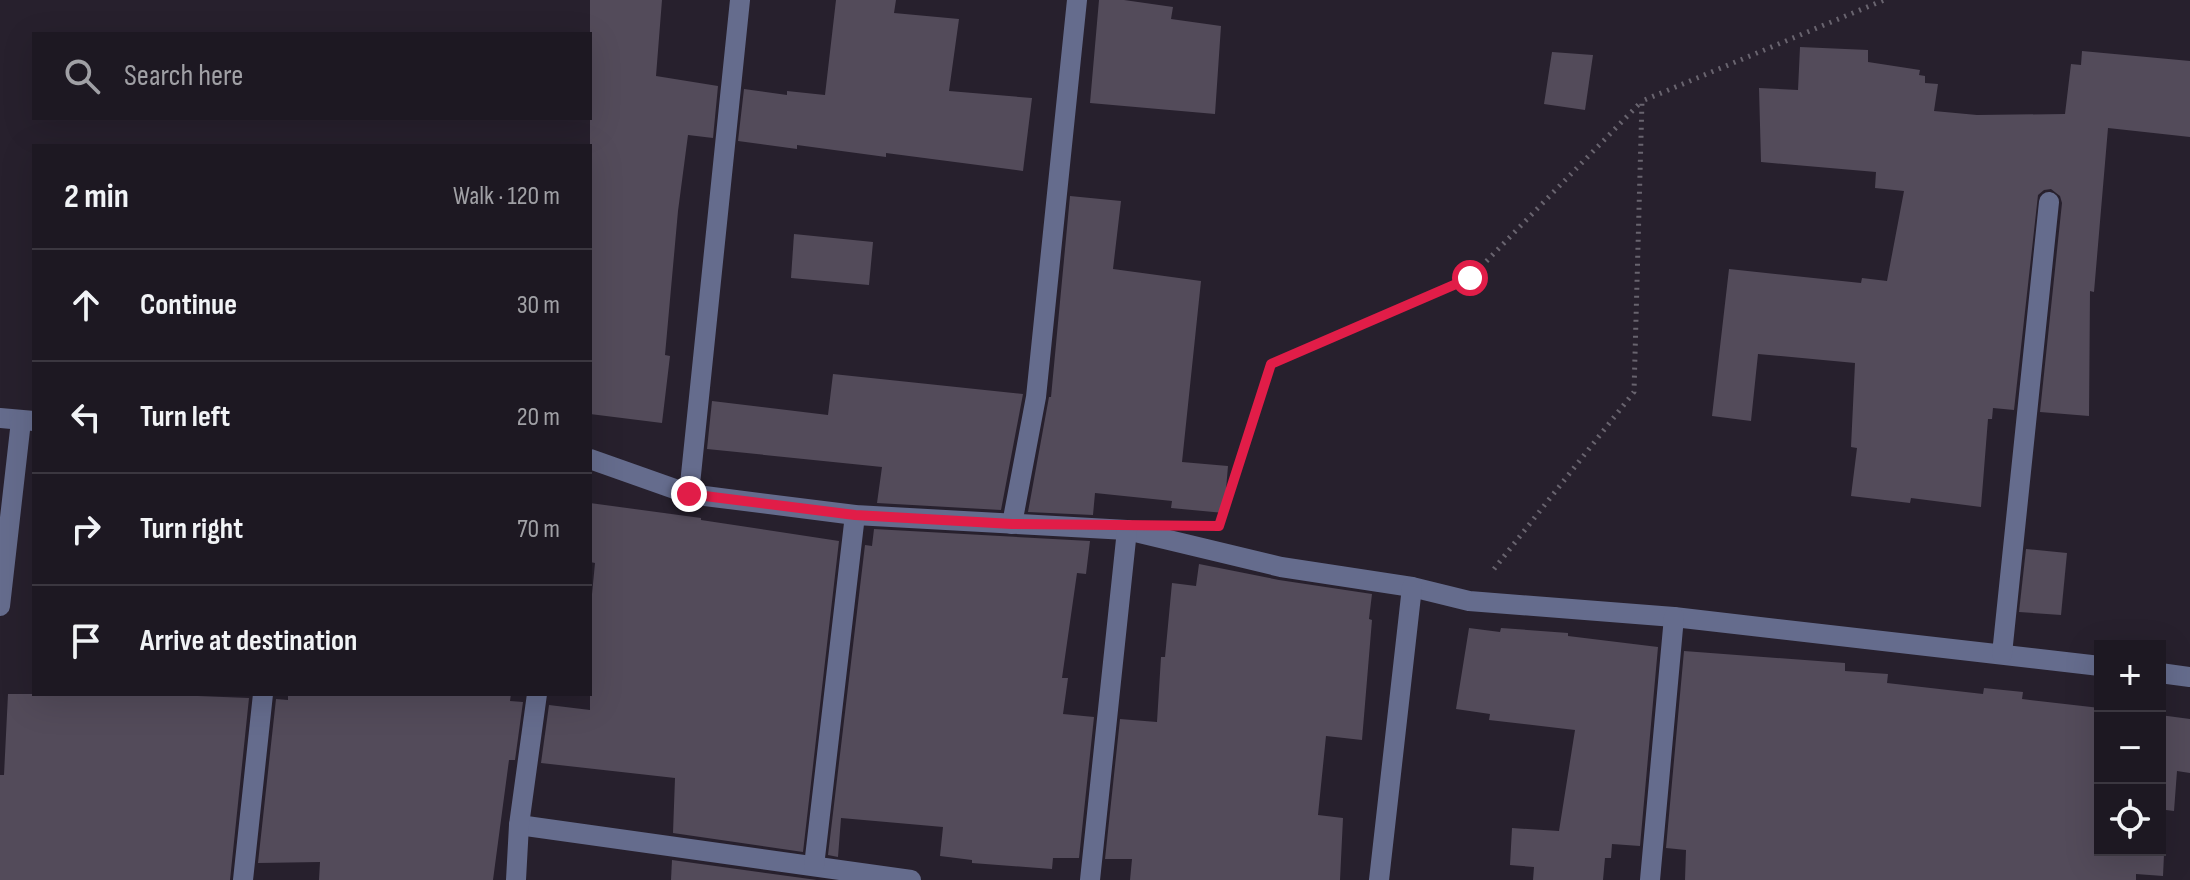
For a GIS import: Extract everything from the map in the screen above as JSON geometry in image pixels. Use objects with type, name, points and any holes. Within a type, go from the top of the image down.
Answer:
[{"type":"street","points":[[689,494],[740,0]]},
{"type":"street","points":[[1012,524],[1036,397],[1077,0]]},
{"type":"street","points":[[2002,654],[2049,202]]},
{"type":"street","points":[[0,418],[28,421],[0,606]]},
{"type":"street","points":[[592,460],[689,494],[855,515],[1127,530],[1281,567],[1412,587],[1469,601],[1674,617],[2094,665]]},
{"type":"street","points":[[814,866],[855,515]]},
{"type":"street","points":[[1090,880],[1127,530]]},
{"type":"street","points":[[1379,880],[1412,587]]},
{"type":"street","points":[[1650,880],[1674,617]]},
{"type":"street","points":[[2166,674],[2190,677]]},
{"type":"street","points":[[243,880],[263,696]]},
{"type":"street","points":[[516,880],[519,825],[537,696]]},
{"type":"street","points":[[519,825],[911,880]]},
{"type":"path","points":[[1219,526],[1271,364],[1470,278],[1642,101],[1884,0]]},
{"type":"path","points":[[1469,601],[1634,392],[1642,101]]},
{"type":"building","points":[[590,0],[662,0],[656,76],[718,86],[713,138],[688,135],[665,355],[670,356],[662,423],[592,414]]},
{"type":"building","points":[[836,0],[896,0],[894,13],[959,19],[949,91],[1032,98],[1023,171],[886,153],[886,157],[738,141],[744,89],[787,95],[787,91],[825,95]]},
{"type":"building","points":[[1099,0],[1173,7],[1171,19],[1221,26],[1215,114],[1090,103]]},
{"type":"building","points":[[1800,47],[1868,50],[1868,62],[1920,70],[1919,75],[1925,76],[1925,83],[1938,84],[1934,111],[1977,115],[2065,114],[2071,64],[2081,65],[2082,51],[2190,61],[2190,137],[2108,128],[2094,292],[2090,291],[2089,416],[2040,412],[2062,203],[2060,196],[2051,189],[2038,195],[2014,410],[1993,408],[1992,419],[1988,419],[1981,507],[1911,498],[1910,503],[1851,496],[1857,448],[1851,447],[1855,363],[1758,354],[1751,421],[1712,416],[1729,269],[1861,283],[1862,278],[1887,281],[1904,191],[1875,188],[1876,172],[1761,162],[1759,88],[1798,90]]},
{"type":"building","points":[[1552,52],[1593,55],[1585,110],[1544,104]]},
{"type":"building","points":[[1070,196],[1121,201],[1113,269],[1201,281],[1182,462],[1228,466],[1224,513],[1171,508],[1172,501],[1095,493],[1093,515],[1028,512],[1051,397]]},
{"type":"building","points":[[794,234],[873,242],[869,285],[791,278]]},
{"type":"building","points":[[833,374],[1023,394],[1001,510],[877,503],[882,467],[707,449],[712,401],[828,415]]},
{"type":"building","points":[[592,503],[839,541],[803,852],[673,833],[675,778],[541,763],[549,705],[590,710],[595,563],[592,562]]},
{"type":"building","points":[[874,529],[1090,541],[1086,574],[1077,573],[1062,678],[1068,678],[1063,714],[1094,717],[1079,858],[1053,858],[1052,869],[972,863],[972,860],[940,856],[943,827],[841,818],[838,857],[828,855],[865,545],[872,546]]},
{"type":"building","points":[[2026,549],[2067,553],[2061,615],[2019,612]]},
{"type":"building","points":[[1199,564],[1372,594],[1362,740],[1326,736],[1318,815],[1343,818],[1340,880],[1130,880],[1132,859],[1105,859],[1120,719],[1157,722],[1161,657],[1165,657],[1172,583],[1196,586]]},
{"type":"building","points":[[1469,628],[1500,632],[1501,628],[1568,633],[1568,636],[1658,647],[1640,846],[1612,844],[1611,858],[1605,858],[1603,880],[1533,880],[1534,867],[1510,865],[1512,828],[1559,831],[1575,730],[1489,720],[1490,714],[1456,709]]},
{"type":"building","points":[[1684,651],[1845,663],[1845,671],[1888,674],[1887,683],[1983,694],[1984,688],[2023,692],[2022,699],[2094,707],[2094,856],[2164,856],[2163,876],[2136,874],[2136,880],[1685,880],[1686,850],[1666,848]]},
{"type":"building","points":[[8,694],[249,698],[230,880],[0,880],[0,775],[4,775]]},
{"type":"building","points":[[288,696],[511,696],[510,701],[523,702],[515,760],[509,760],[493,880],[319,880],[320,862],[258,863],[276,699],[288,700]]},
{"type":"building","points":[[2166,716],[2190,719],[2190,773],[2177,771],[2174,811],[2166,810]]},
{"type":"building","points":[[672,860],[817,880],[671,880]]},
{"type":"route","points":[[689,494],[855,515],[1012,524],[1219,526],[1271,364],[1470,278]]}]
